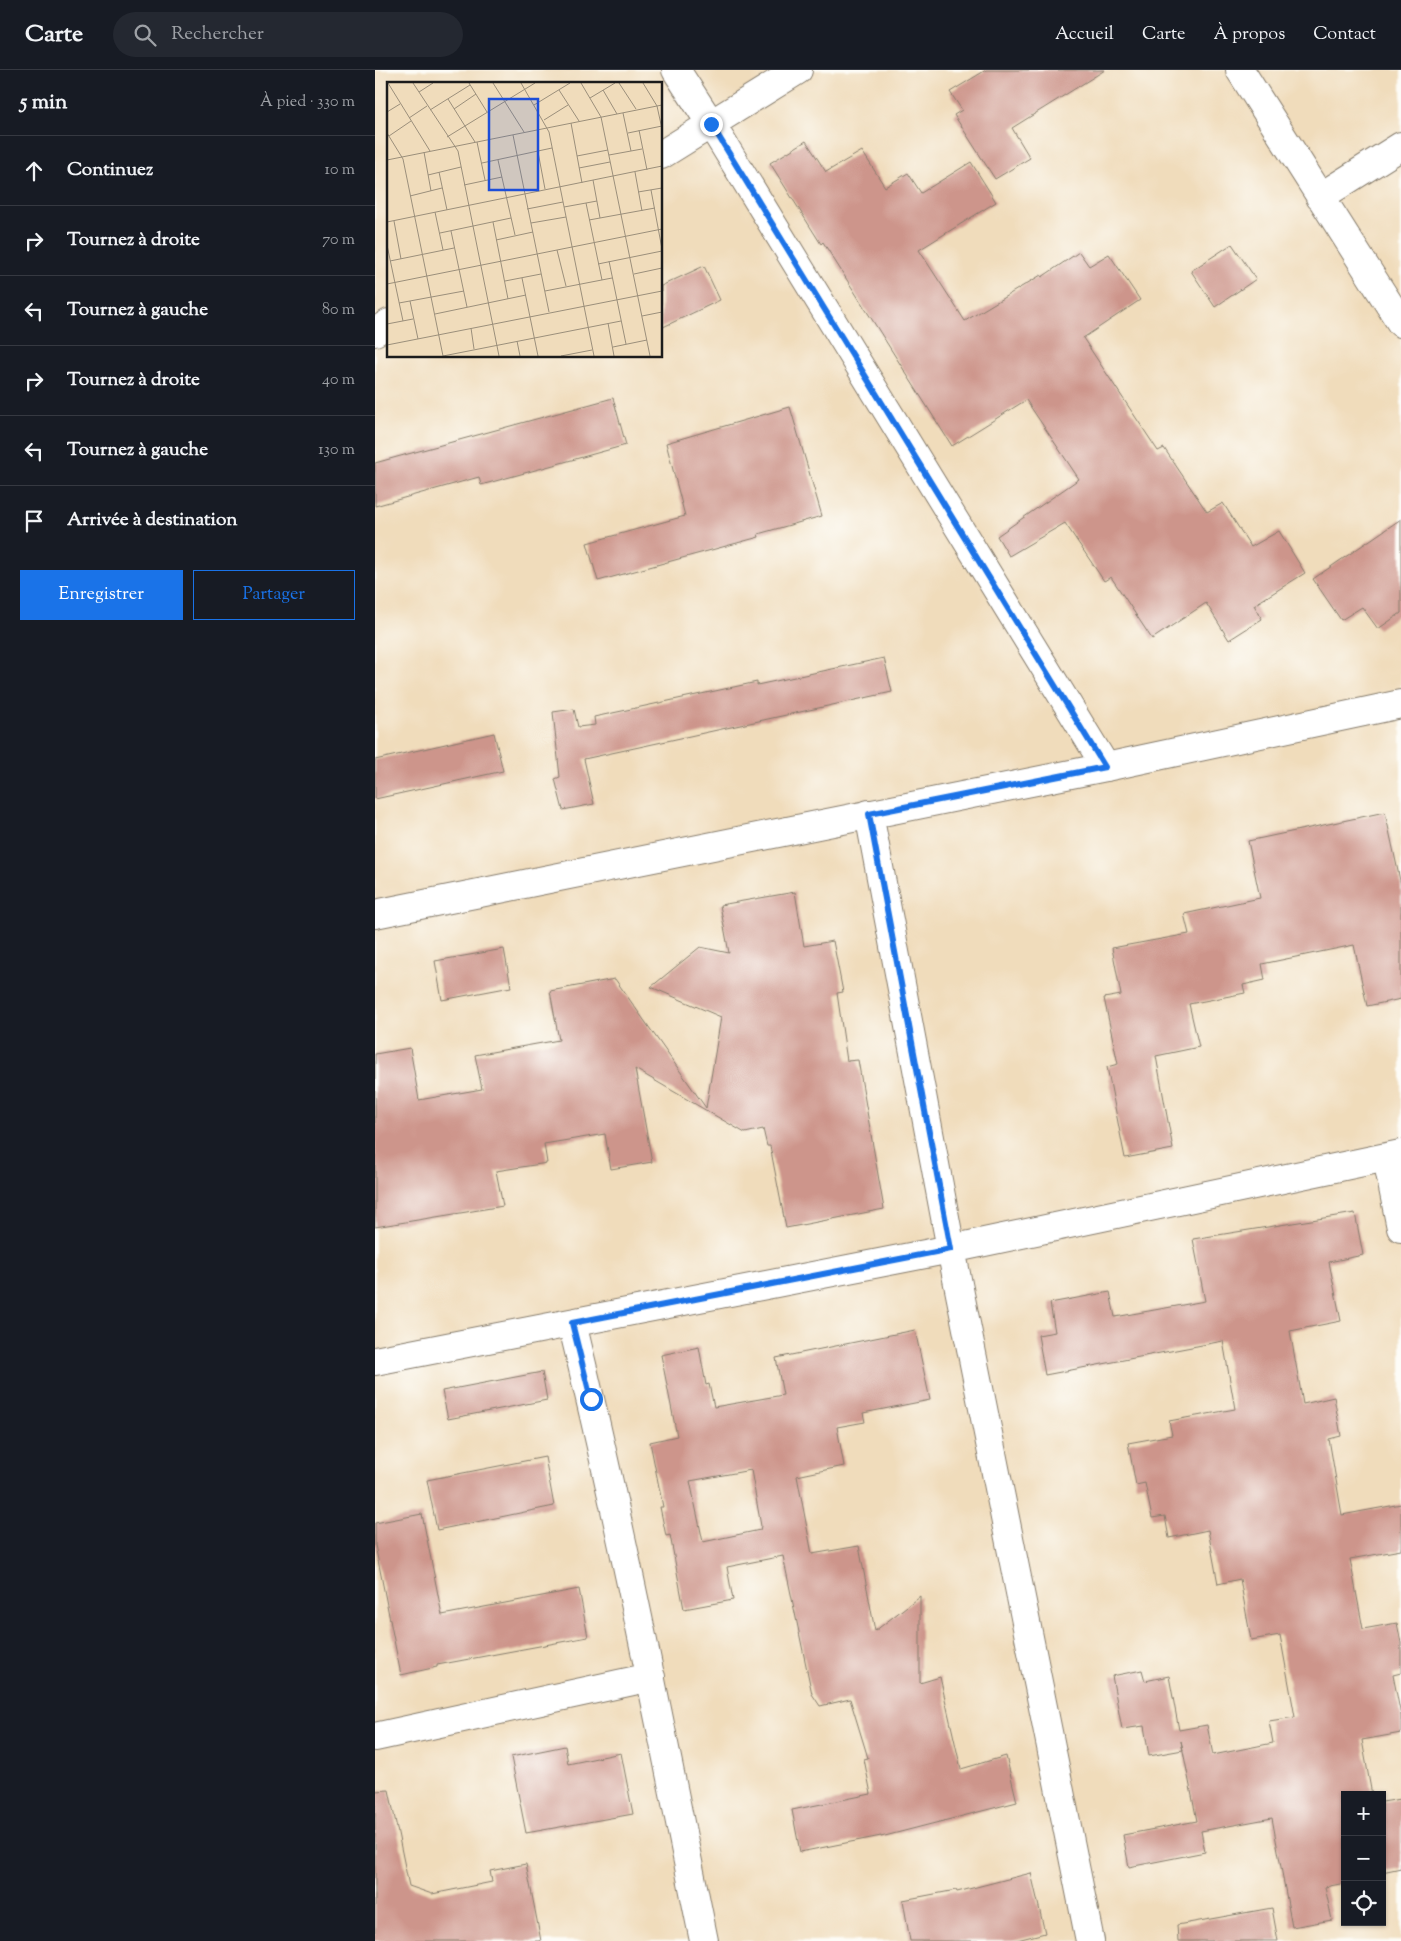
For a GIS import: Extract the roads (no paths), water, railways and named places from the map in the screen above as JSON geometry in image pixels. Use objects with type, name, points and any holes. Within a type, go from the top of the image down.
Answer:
[{"type":"street","points":[[676,70],[711,124],[1105,767]]},
{"type":"street","points":[[663,154],[799,70]]},
{"type":"street","points":[[1241,70],[1401,323]]},
{"type":"street","points":[[1320,197],[1401,146]]},
{"type":"street","points":[[375,332],[387,324]]},
{"type":"street","points":[[375,914],[1105,767],[1401,704]]},
{"type":"street","points":[[869,814],[951,1249],[1090,1941]]},
{"type":"street","points":[[375,1361],[951,1249],[1394,1156],[1401,1228]]},
{"type":"street","points":[[572,1323],[591,1399],[651,1677],[704,1941]]},
{"type":"street","points":[[375,1737],[651,1677]]}]
